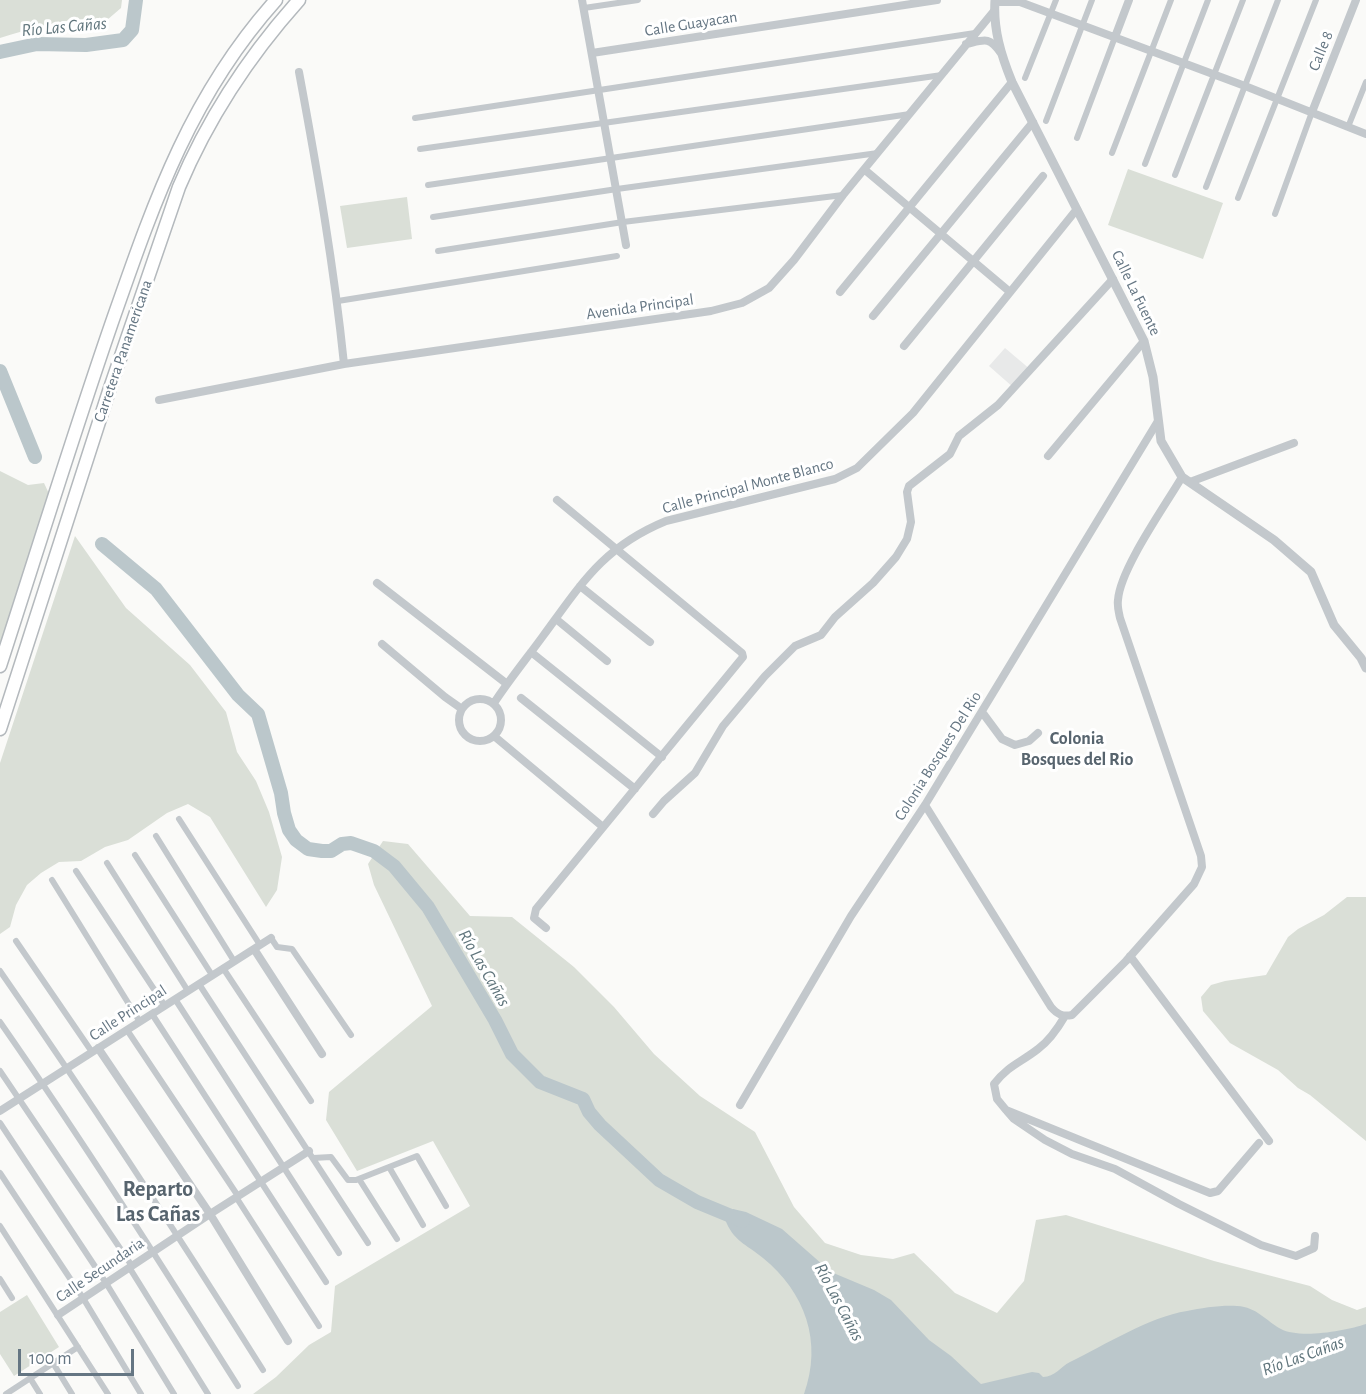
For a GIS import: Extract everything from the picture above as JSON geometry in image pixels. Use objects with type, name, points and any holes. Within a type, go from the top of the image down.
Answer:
[{"type":"highway","name":"Carretera Panamericana","points":[[0,666],[91,383],[149,216],[177,149],[222,70],[276,0]]},
{"type":"highway","name":"Carretera Panamericana","points":[[0,729],[167,218],[192,158],[232,86],[261,45],[299,0]]},
{"type":"highway","points":[[91,383],[100,392],[109,391]]},
{"type":"highway","points":[[76,429],[86,426],[95,433]]},
{"type":"street","points":[[626,245],[583,4],[638,0]]},
{"type":"street","name":"Calle Guayacan","points":[[592,53],[937,0]]},
{"type":"street","points":[[1025,78],[1056,0]]},
{"type":"street","points":[[1046,121],[1092,0]]},
{"type":"street","points":[[1077,138],[1129,0]]},
{"type":"street","points":[[1112,153],[1171,0]]},
{"type":"street","points":[[1144,164],[1208,0]]},
{"type":"street","points":[[1175,175],[1243,0]]},
{"type":"street","points":[[1206,187],[1278,0]]},
{"type":"street","points":[[1238,198],[1316,0]]},
{"type":"street","name":"Calle 8","points":[[1312,112],[1356,0]]},
{"type":"street","points":[[995,4],[1020,1],[1366,134]]},
{"type":"street","name":"Avenida Principal","points":[[159,400],[344,364],[672,317],[742,303],[769,288],[794,260],[843,195],[975,33],[995,4]]},
{"type":"street","name":"Calle La Fuente","points":[[995,4],[1000,52],[1012,82],[1144,341],[1153,377],[1161,441],[1186,480],[1275,540],[1311,572],[1334,625],[1361,658],[1366,668]]},
{"type":"street","points":[[415,118],[975,33]]},
{"type":"street","points":[[966,44],[989,40],[1000,52]]},
{"type":"street","points":[[299,72],[338,302],[344,364]]},
{"type":"street","points":[[420,149],[942,75]]},
{"type":"street","points":[[840,292],[1012,82]]},
{"type":"street","points":[[1348,127],[1366,82]]},
{"type":"street","points":[[1275,214],[1312,112]]},
{"type":"street","points":[[428,185],[910,114]]},
{"type":"street","points":[[873,316],[1033,122]]},
{"type":"street","points":[[433,217],[879,153]]},
{"type":"street","points":[[865,170],[1010,292]]},
{"type":"street","points":[[904,346],[1043,176]]},
{"type":"street","points":[[438,250],[623,222],[843,195]]},
{"type":"street","name":"Calle Principal Monte Blanco","points":[[494,703],[599,563],[616,548],[642,531],[666,521],[835,479],[856,468],[913,413],[1077,209]]},
{"type":"street","points":[[338,302],[617,256]]},
{"type":"street","points":[[653,814],[695,773],[723,726],[765,676],[795,646],[821,635],[835,617],[873,584],[896,557],[907,539],[910,522],[907,492],[909,486],[951,454],[959,436],[998,405],[1113,279]]},
{"type":"street","points":[[1048,456],[1144,341]]},
{"type":"street","name":"Colonia Bosques Del Rio","points":[[740,1105],[851,916],[925,805],[1158,421]]},
{"type":"street","points":[[925,805],[1051,1007],[1056,1013],[1065,1016],[1072,1015],[1130,956],[1194,884],[1200,876],[1202,867],[1201,856],[1120,618],[1118,600],[1123,581],[1131,562],[1186,480],[1294,443]]},
{"type":"street","points":[[546,928],[534,918],[536,909],[743,657],[742,653],[557,500]]},
{"type":"street","points":[[377,583],[507,684]]},
{"type":"street","points":[[580,586],[650,642]]},
{"type":"street","points":[[556,619],[607,661]]},
{"type":"street","points":[[382,644],[462,709]]},
{"type":"street","points":[[531,652],[662,757]]},
{"type":"street","points":[[521,698],[635,789]]},
{"type":"street","points":[[473,699],[487,699],[494,703],[502,720],[498,732],[480,741],[466,736],[459,723],[462,709],[473,699]]},
{"type":"street","points":[[982,712],[1002,739],[1015,746],[1029,741],[1038,733]]},
{"type":"street","points":[[494,736],[603,827]]},
{"type":"street","points":[[179,819],[322,1054]]},
{"type":"street","points":[[156,836],[234,961]]},
{"type":"street","points":[[135,855],[212,975]]},
{"type":"street","points":[[107,863],[188,991]]},
{"type":"street","points":[[76,871],[165,1006]]},
{"type":"street","points":[[52,880],[140,1022]]},
{"type":"street","points":[[271,938],[277,946],[292,949],[351,1035]]},
{"type":"street","name":"Calle Principal","points":[[0,1111],[271,938]]},
{"type":"street","points":[[16,941],[210,1214],[288,1341]]},
{"type":"street","points":[[1130,956],[1269,1141]]},
{"type":"street","points":[[223,968],[311,1101]]},
{"type":"street","points":[[0,971],[178,1235],[263,1370]]},
{"type":"street","points":[[199,984],[368,1243]]},
{"type":"street","points":[[176,999],[339,1253]]},
{"type":"street","points":[[152,1014],[326,1282]]},
{"type":"street","points":[[1065,1016],[1057,1029],[1039,1048],[1005,1070],[994,1084],[998,1099],[1014,1119],[1063,1149],[1115,1169],[1262,1245],[1296,1256],[1314,1248],[1315,1236]]},
{"type":"street","points":[[0,1022],[43,1083],[238,1386]]},
{"type":"street","points":[[127,1029],[319,1326]]},
{"type":"street","points":[[0,1071],[131,1267],[208,1394]]},
{"type":"street","points":[[1006,1110],[1210,1193],[1218,1191],[1260,1143]]},
{"type":"street","points":[[0,1123],[106,1283],[174,1394]]},
{"type":"street","points":[[311,1155],[331,1157],[348,1180],[359,1179],[417,1156],[446,1206]]},
{"type":"street","name":"Calle Secundaria","points":[[58,1315],[237,1196],[285,1166],[311,1155]]},
{"type":"street","points":[[389,1167],[423,1225]]},
{"type":"street","points":[[0,1173],[83,1298],[141,1394]]},
{"type":"street","points":[[359,1179],[397,1239]]},
{"type":"street","points":[[0,1226],[108,1394]]},
{"type":"street","points":[[0,1278],[12,1298]]},
{"type":"street","points":[[6,1394],[78,1347]]},
{"type":"street","points":[[52,1363],[72,1394]]},
{"type":"street","points":[[30,1378],[40,1394]]},
{"type":"shaded area","points":[[0,0],[122,0],[121,8],[107,20],[66,21],[39,26],[0,38]]},
{"type":"shaded area","points":[[1128,169],[1223,203],[1203,259],[1108,225]]},
{"type":"shaded area","points":[[407,197],[412,239],[347,248],[340,206]]},
{"type":"shaded area","points":[[1005,348],[1031,370],[1014,388],[989,366]]},
{"type":"shaded area","points":[[0,471],[28,485],[44,483],[51,498],[0,645]]},
{"type":"shaded area","points":[[75,536],[126,608],[190,665],[226,712],[237,752],[256,781],[269,812],[282,857],[277,890],[266,907],[210,817],[188,804],[167,813],[128,840],[105,847],[81,861],[59,862],[41,873],[27,885],[16,905],[10,927],[0,934],[0,763]]},
{"type":"shaded area","points":[[383,841],[408,844],[470,916],[512,917],[574,967],[614,1007],[654,1054],[700,1096],[755,1132],[794,1207],[825,1243],[861,1255],[893,1259],[914,1253],[955,1293],[997,1313],[1024,1281],[1036,1220],[1066,1215],[1214,1261],[1310,1286],[1332,1300],[1357,1310],[1366,1307],[1366,1394],[253,1394],[276,1377],[309,1345],[331,1332],[335,1286],[470,1206],[433,1141],[357,1171],[326,1120],[329,1092],[432,1006],[374,885],[368,864]]},
{"type":"shaded area","points":[[1347,897],[1366,897],[1366,1141],[1278,1070],[1230,1043],[1203,1011],[1201,997],[1211,985],[1266,975],[1288,937],[1324,915]]},
{"type":"shaded area","points":[[27,1295],[59,1347],[14,1376],[0,1354],[0,1312]]},
{"type":"water","points":[[733,1209],[746,1212],[782,1229],[831,1272],[874,1290],[891,1300],[929,1340],[951,1356],[981,1384],[1032,1372],[1047,1377],[1127,1332],[1158,1319],[1193,1310],[1231,1306],[1250,1309],[1289,1332],[1311,1334],[1366,1324],[1366,1394],[804,1394],[812,1356],[806,1319],[790,1286],[778,1271],[741,1242],[728,1226],[725,1219]]},
{"type":"waterway","name":"Río Las Cañas","points":[[0,52],[37,44],[86,45],[123,40],[132,30],[136,0]]},
{"type":"waterway","name":"Río Las Cañas","points":[[0,371],[35,457]]},
{"type":"waterway","name":"Río Las Cañas","points":[[102,544],[156,589],[238,695],[258,714],[281,793],[289,830],[296,840],[308,849],[322,851],[331,851],[342,844],[351,843],[374,851],[394,866],[428,907],[495,1020],[512,1054],[540,1082],[583,1099],[589,1112],[600,1125],[659,1180],[697,1202],[743,1221]]},
{"type":"district","name":"Colonia Bosques del Rio","points":[[1077,750]]},
{"type":"district","name":"Reparto Las Cañas","points":[[158,1202]]}]
